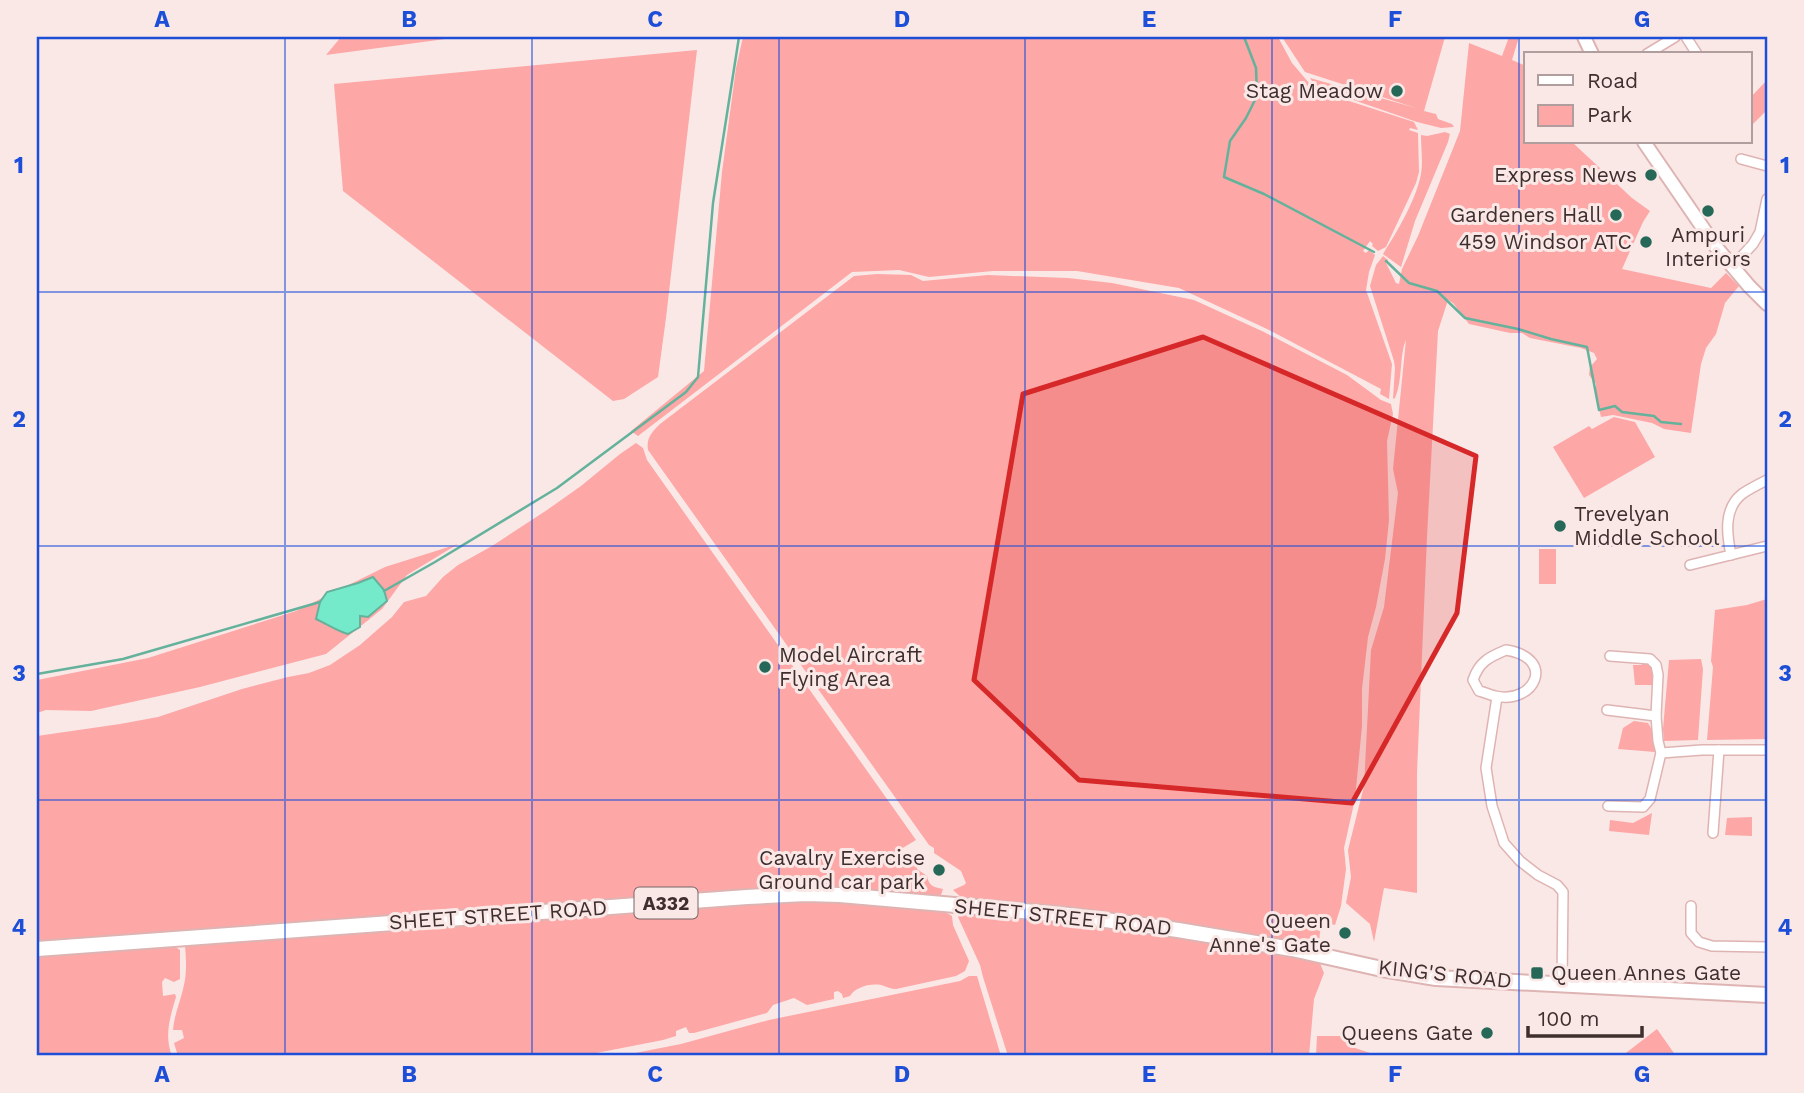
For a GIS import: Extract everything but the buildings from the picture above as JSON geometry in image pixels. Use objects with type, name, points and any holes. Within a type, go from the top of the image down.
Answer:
[{"type":"main road","points":[[1645,144],[1716,247],[1767,304]]},
{"type":"main road","name":"SHEET STREET ROAD","points":[[37,949],[805,894],[871,897],[1069,915],[1292,949]]},
{"type":"main road","name":"KING'S ROAD","points":[[1292,949],[1436,978],[1767,995]]},
{"type":"street","points":[[1650,52],[1675,37]]},
{"type":"street","points":[[1686,37],[1696,52]]},
{"type":"street","points":[[1741,159],[1767,166]]},
{"type":"street","points":[[1732,267],[1760,232],[1767,199]]},
{"type":"street","points":[[1731,555],[1727,525],[1732,507],[1740,496],[1767,480]]},
{"type":"street","points":[[1690,565],[1767,546]]},
{"type":"street","points":[[1506,650],[1520,653],[1530,660],[1536,670],[1535,681],[1528,690],[1514,696],[1497,697],[1479,691],[1473,680],[1477,668],[1490,657],[1506,650]]},
{"type":"street","points":[[1608,806],[1643,807],[1650,799],[1661,753],[1656,716],[1656,665],[1650,659],[1610,656]]},
{"type":"street","points":[[1497,697],[1486,768],[1492,806],[1504,843],[1520,861],[1563,891],[1562,984]]},
{"type":"street","points":[[1607,710],[1656,716]]},
{"type":"street","points":[[1713,833],[1719,750]]},
{"type":"street","points":[[1661,753],[1767,750]]},
{"type":"street","points":[[1691,906],[1691,933],[1699,942],[1712,946],[1767,947]]},
{"type":"highlighted area","points":[[1203,337],[1476,456],[1457,613],[1352,803],[1079,780],[974,680],[1023,394]]},
{"type":"green space","points":[[341,37],[453,37],[453,38],[326,55]]},
{"type":"green space","points":[[743,37],[1278,37],[1292,63],[1315,90],[1414,122],[1418,130],[1409,130],[1418,133],[1419,172],[1416,183],[1386,247],[1378,251],[1370,241],[1363,251],[1366,253],[1369,250],[1375,255],[1366,290],[1392,364],[1389,399],[1380,394],[1381,389],[1267,329],[1179,288],[1077,271],[993,271],[929,277],[899,270],[852,272],[638,436],[631,431],[704,371],[722,172],[736,68]]},
{"type":"green space","name":"Stag Meadow","points":[[1282,37],[1445,37],[1424,111],[1436,114],[1438,119],[1454,127],[1441,128],[1417,122],[1316,87],[1310,78],[1416,108],[1305,72]]},
{"type":"green space","points":[[1509,37],[1519,37],[1512,60],[1524,65],[1524,144],[1574,144],[1632,198],[1650,211],[1622,269],[1711,288],[1726,273],[1739,286],[1725,303],[1716,334],[1706,348],[1701,364],[1691,433],[1664,429],[1652,423],[1613,415],[1601,417],[1595,392],[1596,384],[1589,375],[1590,367],[1597,359],[1594,353],[1530,338],[1522,333],[1469,324],[1448,300],[1438,331],[1427,537],[1417,773],[1417,893],[1384,888],[1374,942],[1370,924],[1346,903],[1351,877],[1348,850],[1364,786],[1371,650],[1384,607],[1398,493],[1393,469],[1406,340],[1397,391],[1393,399],[1394,361],[1370,286],[1376,265],[1383,256],[1388,260],[1386,263],[1399,284],[1402,269],[1460,131],[1469,43],[1502,56]]},
{"type":"green space","points":[[697,50],[658,377],[624,399],[613,401],[343,191],[334,84]]},
{"type":"green space","points":[[1767,80],[1767,110],[1752,125],[1752,96]]},
{"type":"green space","points":[[1445,132],[1450,134],[1448,142],[1415,221],[1401,267],[1383,254],[1405,216],[1419,184],[1422,165],[1421,135]]},
{"type":"green space","points":[[911,275],[923,281],[988,275],[1068,278],[1112,283],[1194,300],[1347,375],[1381,400],[1391,404],[1393,414],[1387,441],[1389,520],[1385,559],[1368,637],[1355,799],[1344,848],[1346,869],[1341,906],[1335,925],[1326,925],[1321,930],[1322,948],[1096,914],[963,899],[953,890],[966,883],[961,871],[934,853],[934,848],[929,845],[648,450],[649,439],[660,424],[854,276]]},
{"type":"green space","points":[[1614,417],[1635,422],[1655,457],[1584,498],[1553,447],[1589,426],[1592,429]]},
{"type":"green space","points":[[636,443],[643,448],[647,460],[916,840],[901,849],[901,854],[916,864],[917,869],[927,876],[932,886],[943,889],[941,895],[937,898],[866,892],[37,943],[37,736],[158,717],[242,689],[309,673],[330,665],[360,645],[392,617],[404,602],[426,596],[458,565],[547,510]]},
{"type":"green space","points":[[458,544],[407,575],[382,609],[326,654],[200,687],[91,711],[46,710],[37,713],[37,680],[148,658],[296,611],[385,567]]},
{"type":"green space","points":[[1539,549],[1556,549],[1556,584],[1539,584]]},
{"type":"green space","points":[[1767,599],[1767,739],[1707,740],[1715,610]]},
{"type":"green space","points":[[1642,658],[1654,664],[1657,685],[1635,685],[1633,665],[1642,665]]},
{"type":"green space","points":[[1701,659],[1703,669],[1698,740],[1664,741],[1669,660]]},
{"type":"green space","points":[[1634,721],[1648,723],[1654,737],[1655,752],[1618,749],[1623,728]]},
{"type":"green space","points":[[1652,813],[1649,835],[1609,831],[1610,820],[1633,823]]},
{"type":"green space","points":[[1752,817],[1752,836],[1725,835],[1727,818]]},
{"type":"green space","points":[[783,898],[935,906],[952,916],[953,925],[969,961],[965,971],[956,976],[896,989],[870,985],[843,998],[838,991],[834,992],[834,999],[807,1005],[794,998],[773,1005],[767,1013],[694,1033],[689,1033],[686,1027],[676,1031],[676,1036],[663,1040],[581,1056],[178,1056],[174,1043],[184,1038],[182,1030],[173,1030],[185,980],[185,945]]},
{"type":"green space","points":[[963,910],[1185,935],[1319,961],[1324,973],[1314,999],[1309,1056],[1008,1056],[980,965],[958,917]]},
{"type":"green space","points":[[168,942],[180,950],[180,979],[174,982],[165,978],[162,982],[163,996],[175,994],[176,997],[168,1034],[172,1056],[37,1056],[37,951]]},
{"type":"green space","points":[[969,976],[977,976],[1001,1056],[620,1056],[681,1044],[769,1020],[960,981]]},
{"type":"green space","points":[[1657,1029],[1676,1056],[1622,1056]]},
{"type":"green space","points":[[1317,1036],[1340,1036],[1352,1047],[1379,1056],[1316,1056]]},
{"type":"shaded area","points":[[373,577],[384,590],[387,601],[368,617],[360,616],[360,627],[348,634],[316,619],[320,602],[327,592]]},
{"type":"waterway","points":[[384,591],[557,488],[686,392],[698,377],[713,203],[739,37]]},
{"type":"waterway","points":[[1244,37],[1256,68],[1257,96],[1230,141],[1224,177],[1264,194],[1374,252]]},
{"type":"waterway","points":[[1386,261],[1409,283],[1437,291],[1465,318],[1587,347],[1599,410],[1615,406],[1622,412],[1654,416],[1661,422],[1681,424]]},
{"type":"waterway","points":[[37,674],[123,659],[320,602]]},
{"type":"place","name":"Stag Meadow","points":[[1397,91]]},
{"type":"place","name":"Express News","points":[[1651,175]]},
{"type":"place","name":"Ampuri Interiors","points":[[1708,211]]},
{"type":"place","name":"Gardeners Hall","points":[[1616,215]]},
{"type":"place","name":"459 Windsor ATC","points":[[1646,242]]},
{"type":"place","name":"Trevelyan Middle School","points":[[1560,526]]},
{"type":"place","name":"Model Aircraft Flying Area","points":[[765,667]]},
{"type":"place","name":"Cavalry Exercise Ground car park","points":[[939,870]]},
{"type":"place","name":"Queen Anne's Gate","points":[[1345,933]]},
{"type":"place","name":"Queen Annes Gate","points":[[1537,973]]},
{"type":"place","name":"Queens Gate","points":[[1487,1033]]}]
